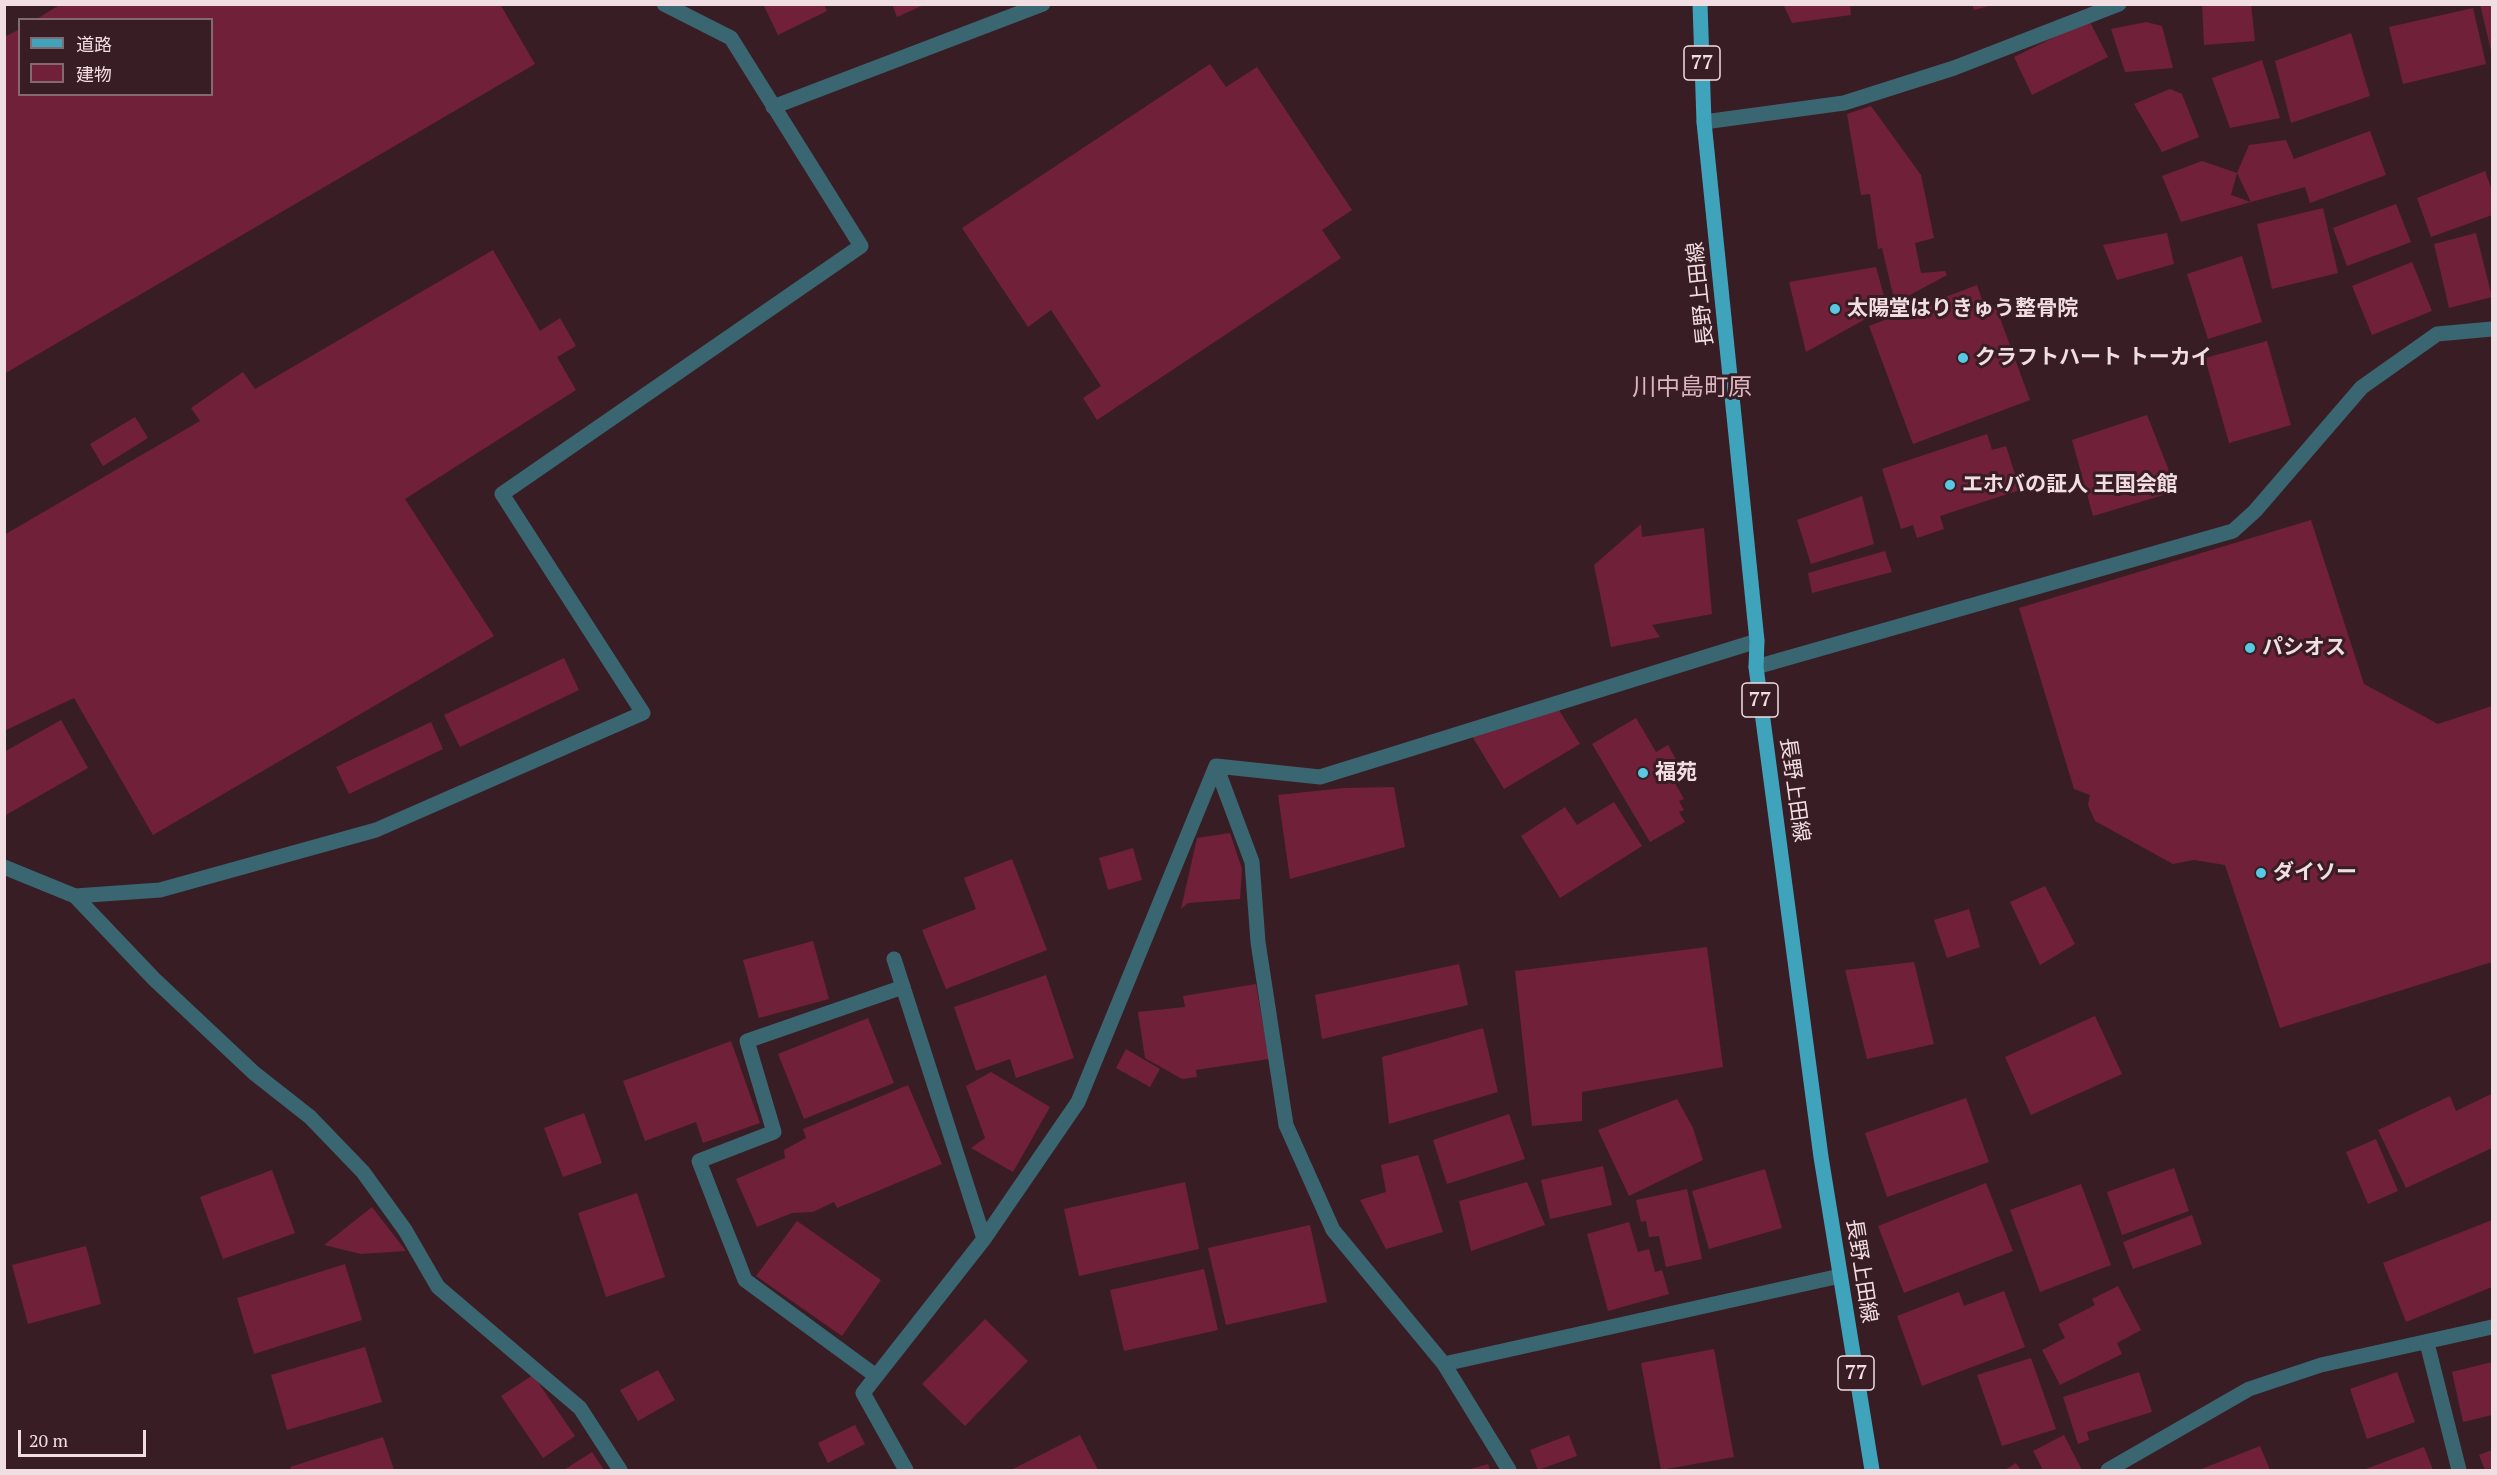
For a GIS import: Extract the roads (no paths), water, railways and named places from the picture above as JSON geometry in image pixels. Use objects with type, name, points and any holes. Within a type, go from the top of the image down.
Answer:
[{"type":"main road","name":"長野上田線","points":[[1700,4],[1704,122],[1757,641],[1756,667],[1820,1145],[1872,1470]]},
{"type":"street","points":[[75,896],[160,890],[376,830],[643,713],[502,494],[861,246],[731,38],[664,4]]},
{"type":"street","points":[[773,107],[1043,4]]},
{"type":"street","points":[[1704,122],[1844,103],[1954,68],[2119,4]]},
{"type":"street","points":[[1756,667],[2233,531],[2255,511],[2362,387],[2437,334],[2493,329]]},
{"type":"street","points":[[1216,766],[1320,777],[1757,641]]},
{"type":"street","points":[[906,1470],[863,1393],[984,1239],[1078,1102],[1216,766]]},
{"type":"street","points":[[1216,766],[1252,861],[1257,942],[1286,1125],[1333,1230],[1444,1364],[1509,1470]]},
{"type":"street","points":[[4,867],[75,896],[154,980],[254,1073],[310,1117],[363,1172],[405,1230],[438,1287],[580,1408],[620,1470]]},
{"type":"street","points":[[894,958],[984,1239]]},
{"type":"street","points":[[876,1376],[745,1280],[699,1161],[774,1132],[747,1041],[903,987]]},
{"type":"street","points":[[1444,1364],[1840,1276]]},
{"type":"street","points":[[2108,1470],[2249,1389],[2321,1365],[2493,1327]]},
{"type":"street","points":[[2427,1342],[2459,1470]]},
{"type":"place","name":"太陽堂はりきゅう整骨院","points":[[1835,309]]},
{"type":"place","name":"クラフトハート トーカイ","points":[[1963,358]]},
{"type":"place","name":"エホバの証人 王国会館","points":[[1950,485]]},
{"type":"place","name":"パシオス","points":[[2250,648]]},
{"type":"place","name":"福苑","points":[[1643,773]]},
{"type":"place","name":"ダイソー","points":[[2261,873]]},
{"type":"district","name":"川中島町原","points":[[1692,388]]}]
